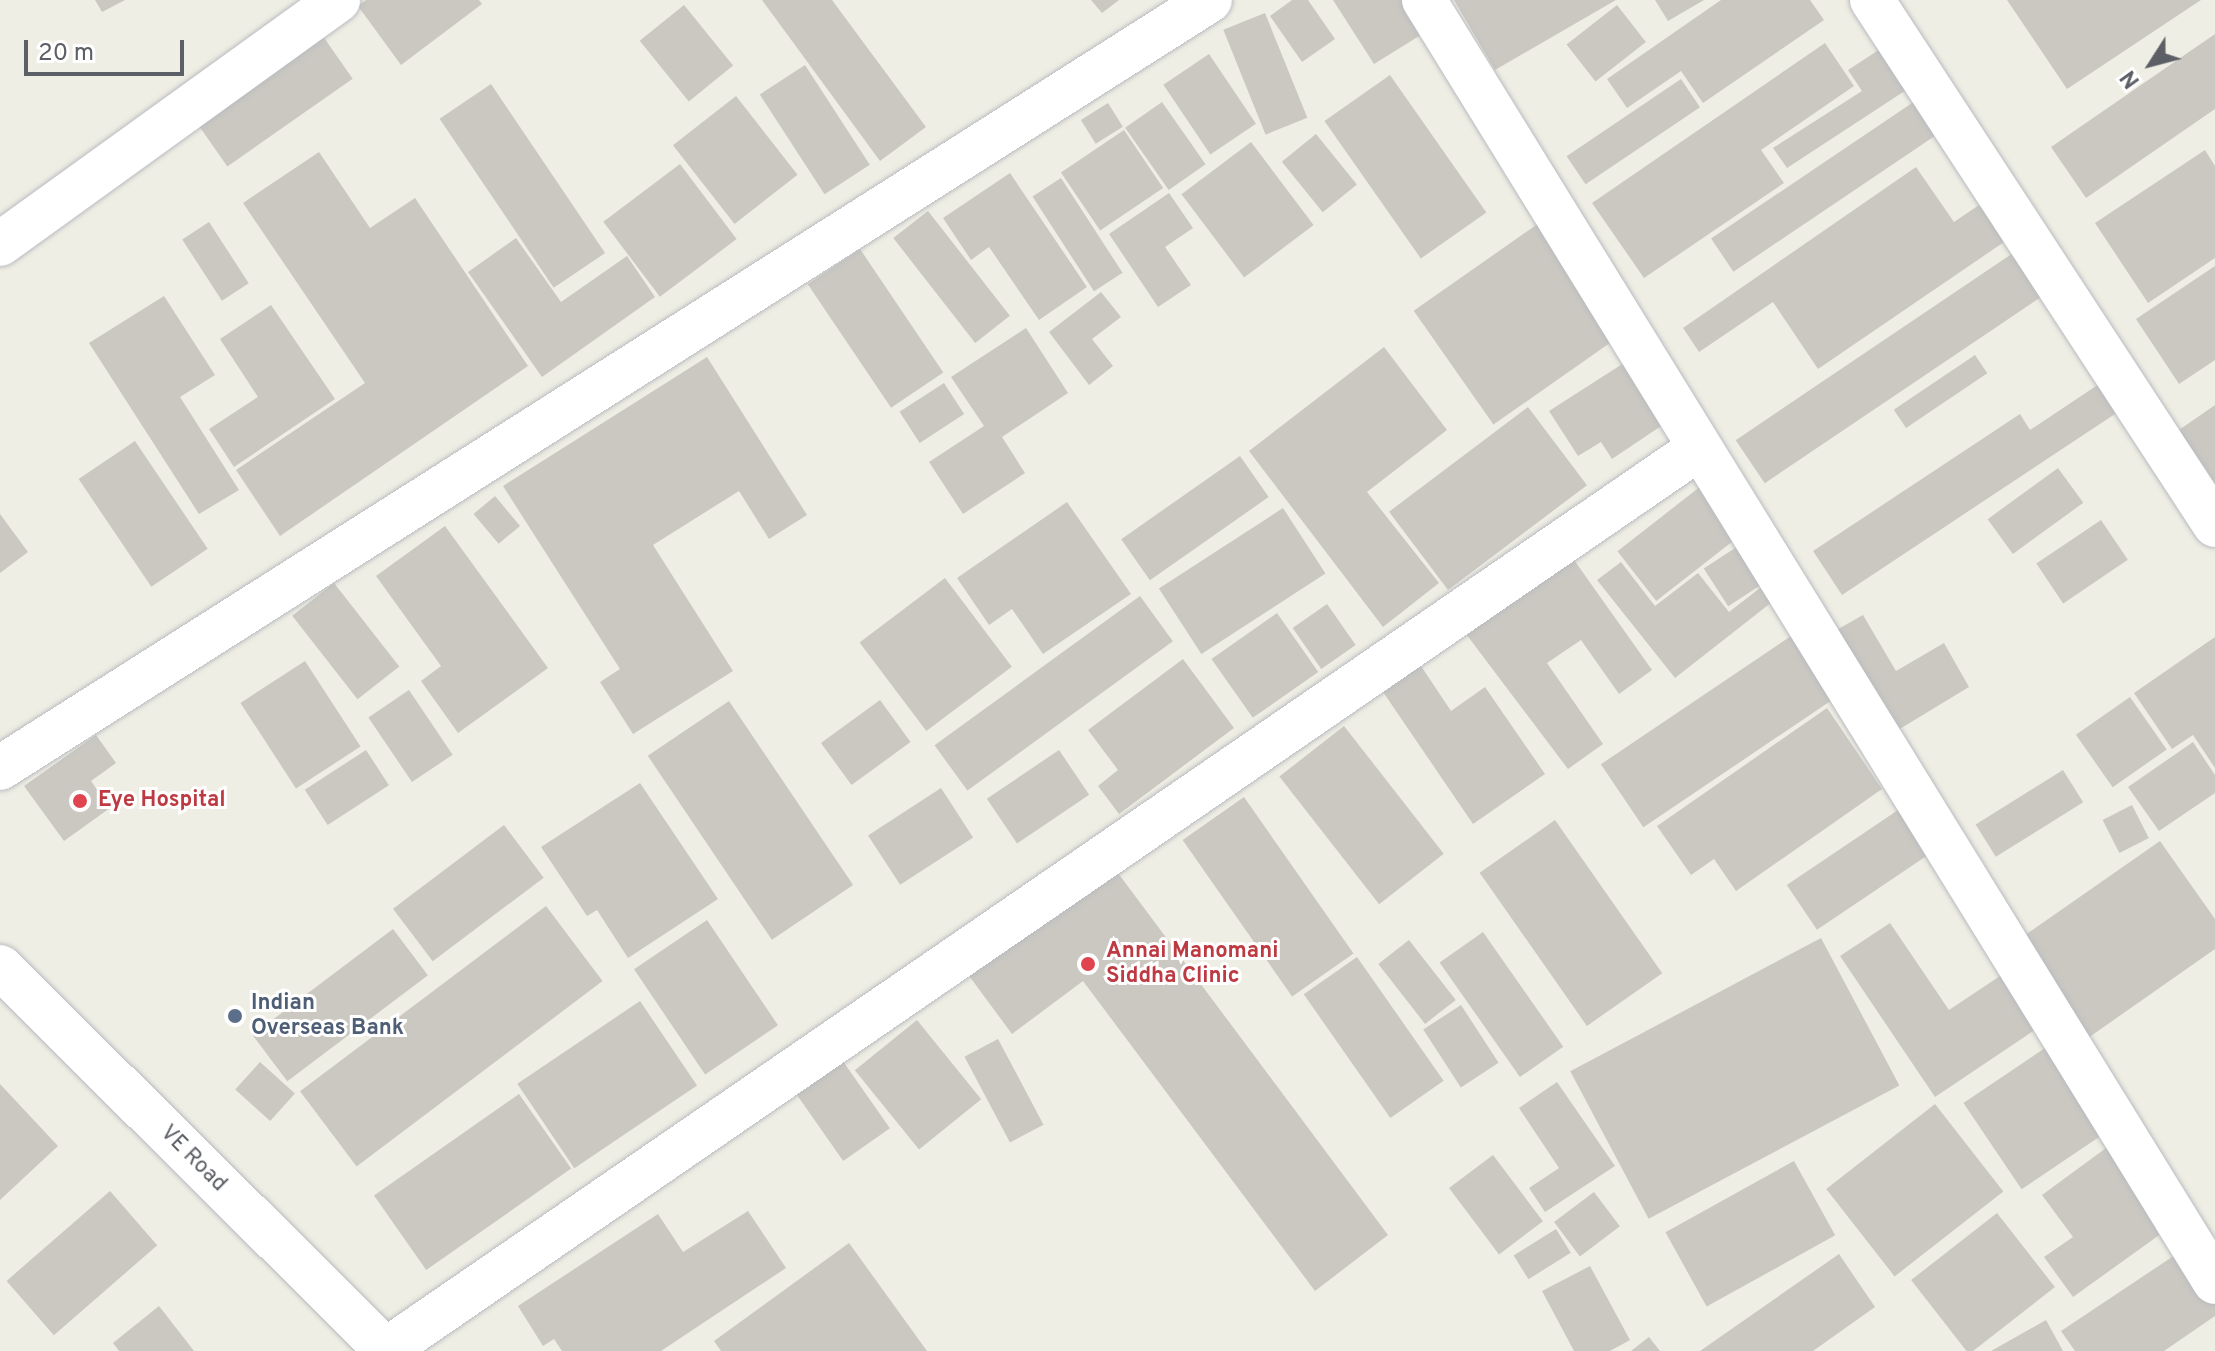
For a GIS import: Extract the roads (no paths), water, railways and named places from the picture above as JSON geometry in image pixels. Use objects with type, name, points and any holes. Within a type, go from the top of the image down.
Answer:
[{"type":"street","points":[[0,244],[338,0]]},
{"type":"street","points":[[0,768],[1210,0]]},
{"type":"street","points":[[1424,0],[1698,449],[2215,1282]]},
{"type":"street","points":[[1872,0],[2215,525]]},
{"type":"street","points":[[386,1351],[1698,449]]},
{"type":"street","name":"VE Road","points":[[0,967],[386,1351]]},
{"type":"place","name":"Eye Hospital","points":[[80,801]]},
{"type":"place","name":"Annai Manomani Siddha Clinic","points":[[1088,964]]},
{"type":"place","name":"Indian Overseas Bank","points":[[235,1016]]}]
